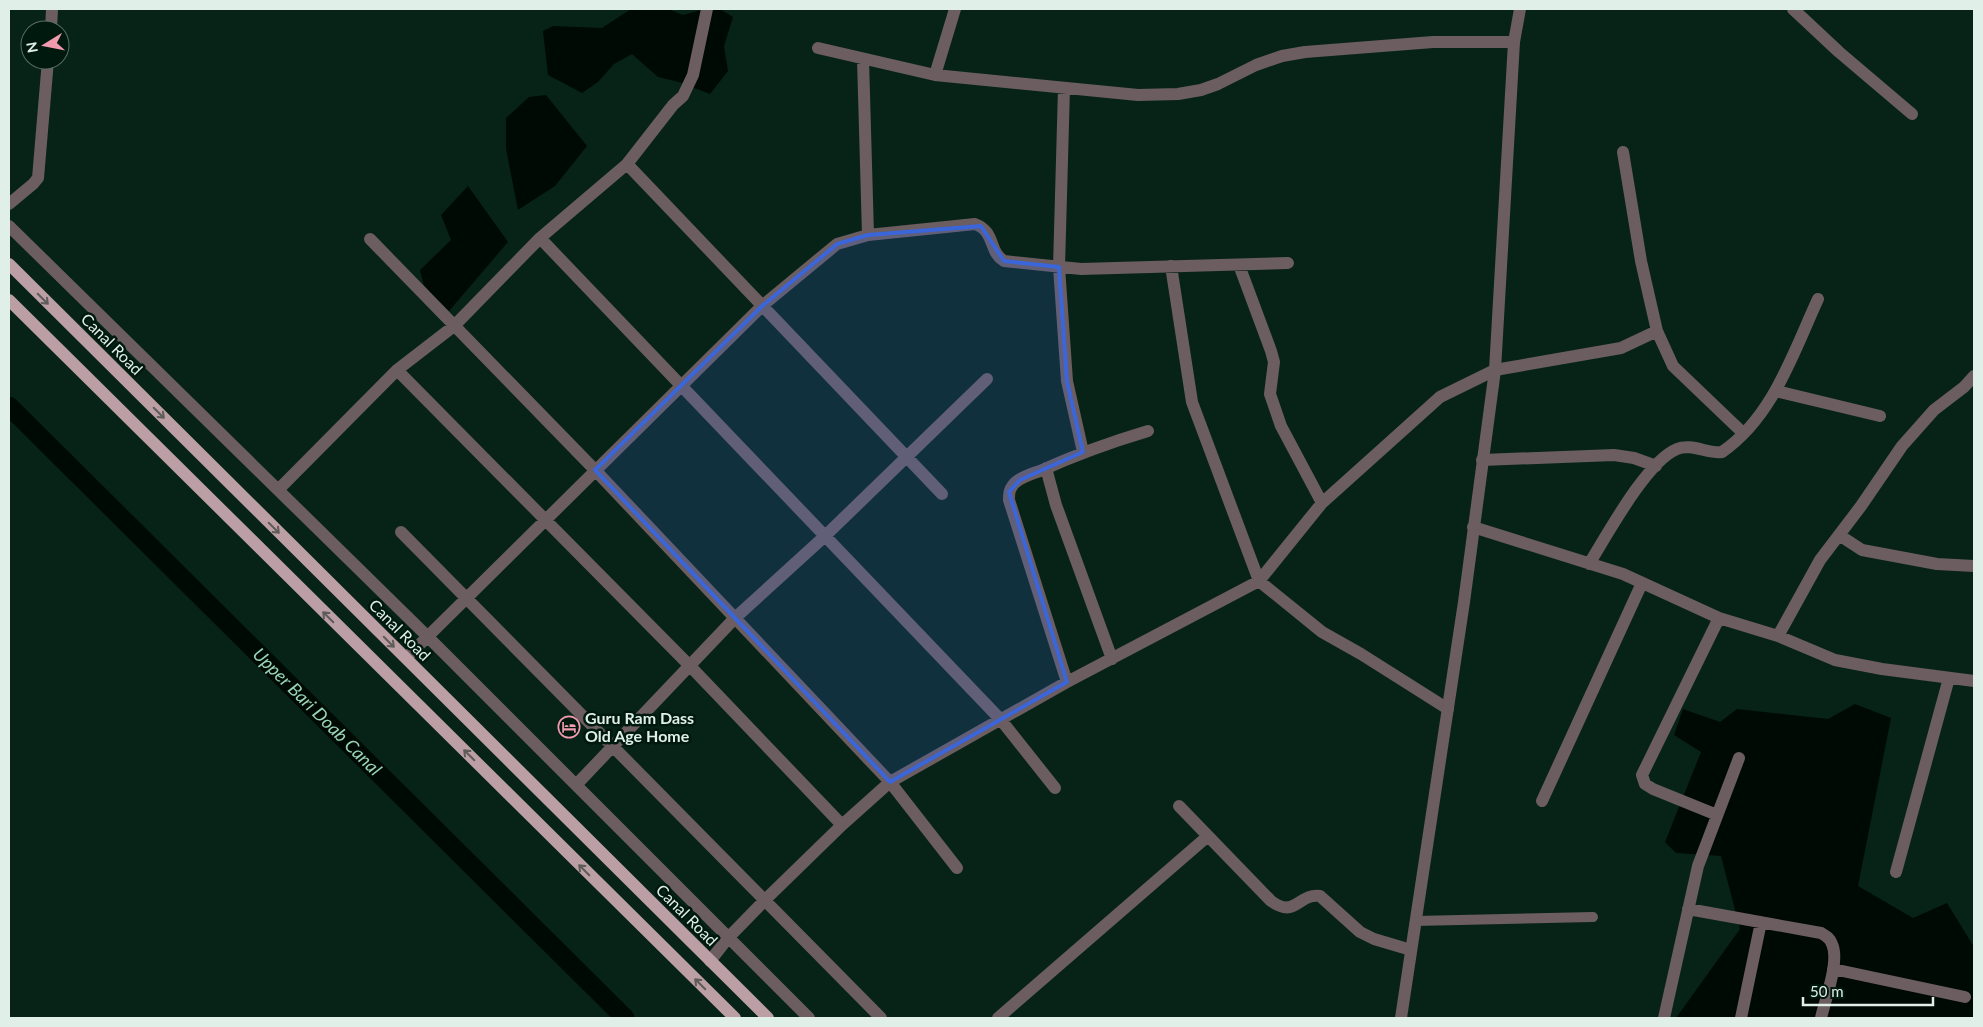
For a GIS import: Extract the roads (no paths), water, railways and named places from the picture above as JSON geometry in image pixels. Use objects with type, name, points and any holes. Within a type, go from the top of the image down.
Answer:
[{"type":"main road","name":"Canal Road","points":[[9,264],[768,1018]]},
{"type":"main road","points":[[9,300],[735,1018]]},
{"type":"street","points":[[278,490],[397,370],[454,326],[540,238],[627,164],[673,105],[683,96],[693,75],[707,9]]},
{"type":"street","points":[[935,75],[955,9]]},
{"type":"street","points":[[1401,1018],[1448,709],[1495,370],[1514,42],[1520,9]]},
{"type":"street","points":[[1793,9],[1839,52],[1912,114]]},
{"type":"street","points":[[818,48],[935,75],[1138,95],[1178,94],[1200,90],[1218,84],[1256,65],[1282,56],[1305,52],[1433,42],[1514,42]]},
{"type":"street","points":[[863,59],[868,235]]},
{"type":"street","points":[[9,204],[38,178],[47,70]]},
{"type":"street","points":[[1064,88],[1059,267],[1067,381],[1083,452]]},
{"type":"street","points":[[1623,152],[1641,261],[1657,331],[1673,366],[1743,433]]},
{"type":"street","points":[[627,164],[942,494]]},
{"type":"street","points":[[406,658],[762,306],[837,244],[868,235],[975,224],[982,226],[987,231],[999,258],[1004,261],[1082,269],[1288,263]]},
{"type":"street","points":[[9,226],[427,636],[809,1018]]},
{"type":"street","points":[[540,238],[1000,720],[1055,788]]},
{"type":"street","points":[[370,239],[595,470],[890,782],[957,868]]},
{"type":"street","points":[[1239,265],[1271,350],[1274,362],[1270,394],[1281,426],[1322,503]]},
{"type":"street","points":[[1171,266],[1192,402],[1260,580],[1322,632],[1361,654],[1448,709]]},
{"type":"street","points":[[1589,564],[1642,481],[1656,466],[1678,448],[1688,447],[1722,452],[1757,419],[1776,392],[1818,299]]},
{"type":"street","points":[[710,961],[728,938],[765,900],[842,825],[890,782],[1067,682],[1260,580],[1322,503],[1440,397],[1495,370],[1621,348],[1657,331]]},
{"type":"street","points":[[397,370],[690,666],[842,825]]},
{"type":"street","points":[[1778,636],[1820,560],[1902,446],[1934,410],[1964,387],[1974,376]]},
{"type":"street","points":[[576,785],[735,618],[825,536],[987,379]]},
{"type":"street","points":[[1776,392],[1880,416]]},
{"type":"street","points":[[1067,682],[1009,500],[1009,492],[1013,485],[1020,480],[1046,468],[1083,452],[1148,430]]},
{"type":"street","points":[[1482,460],[1614,455],[1634,458],[1656,466]]},
{"type":"street","points":[[1046,468],[1056,505],[1112,659]]},
{"type":"street","points":[[1473,527],[1623,574],[1719,618],[1778,636],[1835,660],[1882,669],[1974,681]]},
{"type":"street","points":[[401,532],[881,1018]]},
{"type":"street","points":[[1839,535],[1862,550],[1937,564],[1974,566]]},
{"type":"street","points":[[1542,801],[1642,583]]},
{"type":"street","points":[[1717,815],[1653,789],[1645,784],[1642,774],[1719,618]]},
{"type":"street","points":[[1896,872],[1949,678]]},
{"type":"street","points":[[1664,1018],[1698,866],[1738,758]]},
{"type":"street","points":[[1179,806],[1279,907],[1293,907],[1308,897],[1320,896],[1360,932],[1374,939],[1411,950]]},
{"type":"street","points":[[998,1018],[1208,836]]},
{"type":"street","points":[[1688,909],[1821,933],[1829,938],[1833,944],[1835,956],[1821,1018]]},
{"type":"street","points":[[1741,1018],[1761,922]]},
{"type":"street","points":[[1833,969],[1965,997]]},
{"type":"lane","points":[[1415,921],[1593,917]]},
{"type":"waterway","name":"Upper Bari Doab Canal","points":[[9,406],[625,1018]]},
{"type":"place","name":"Guru Ram Dass Old Age Home","points":[[569,727]]}]
